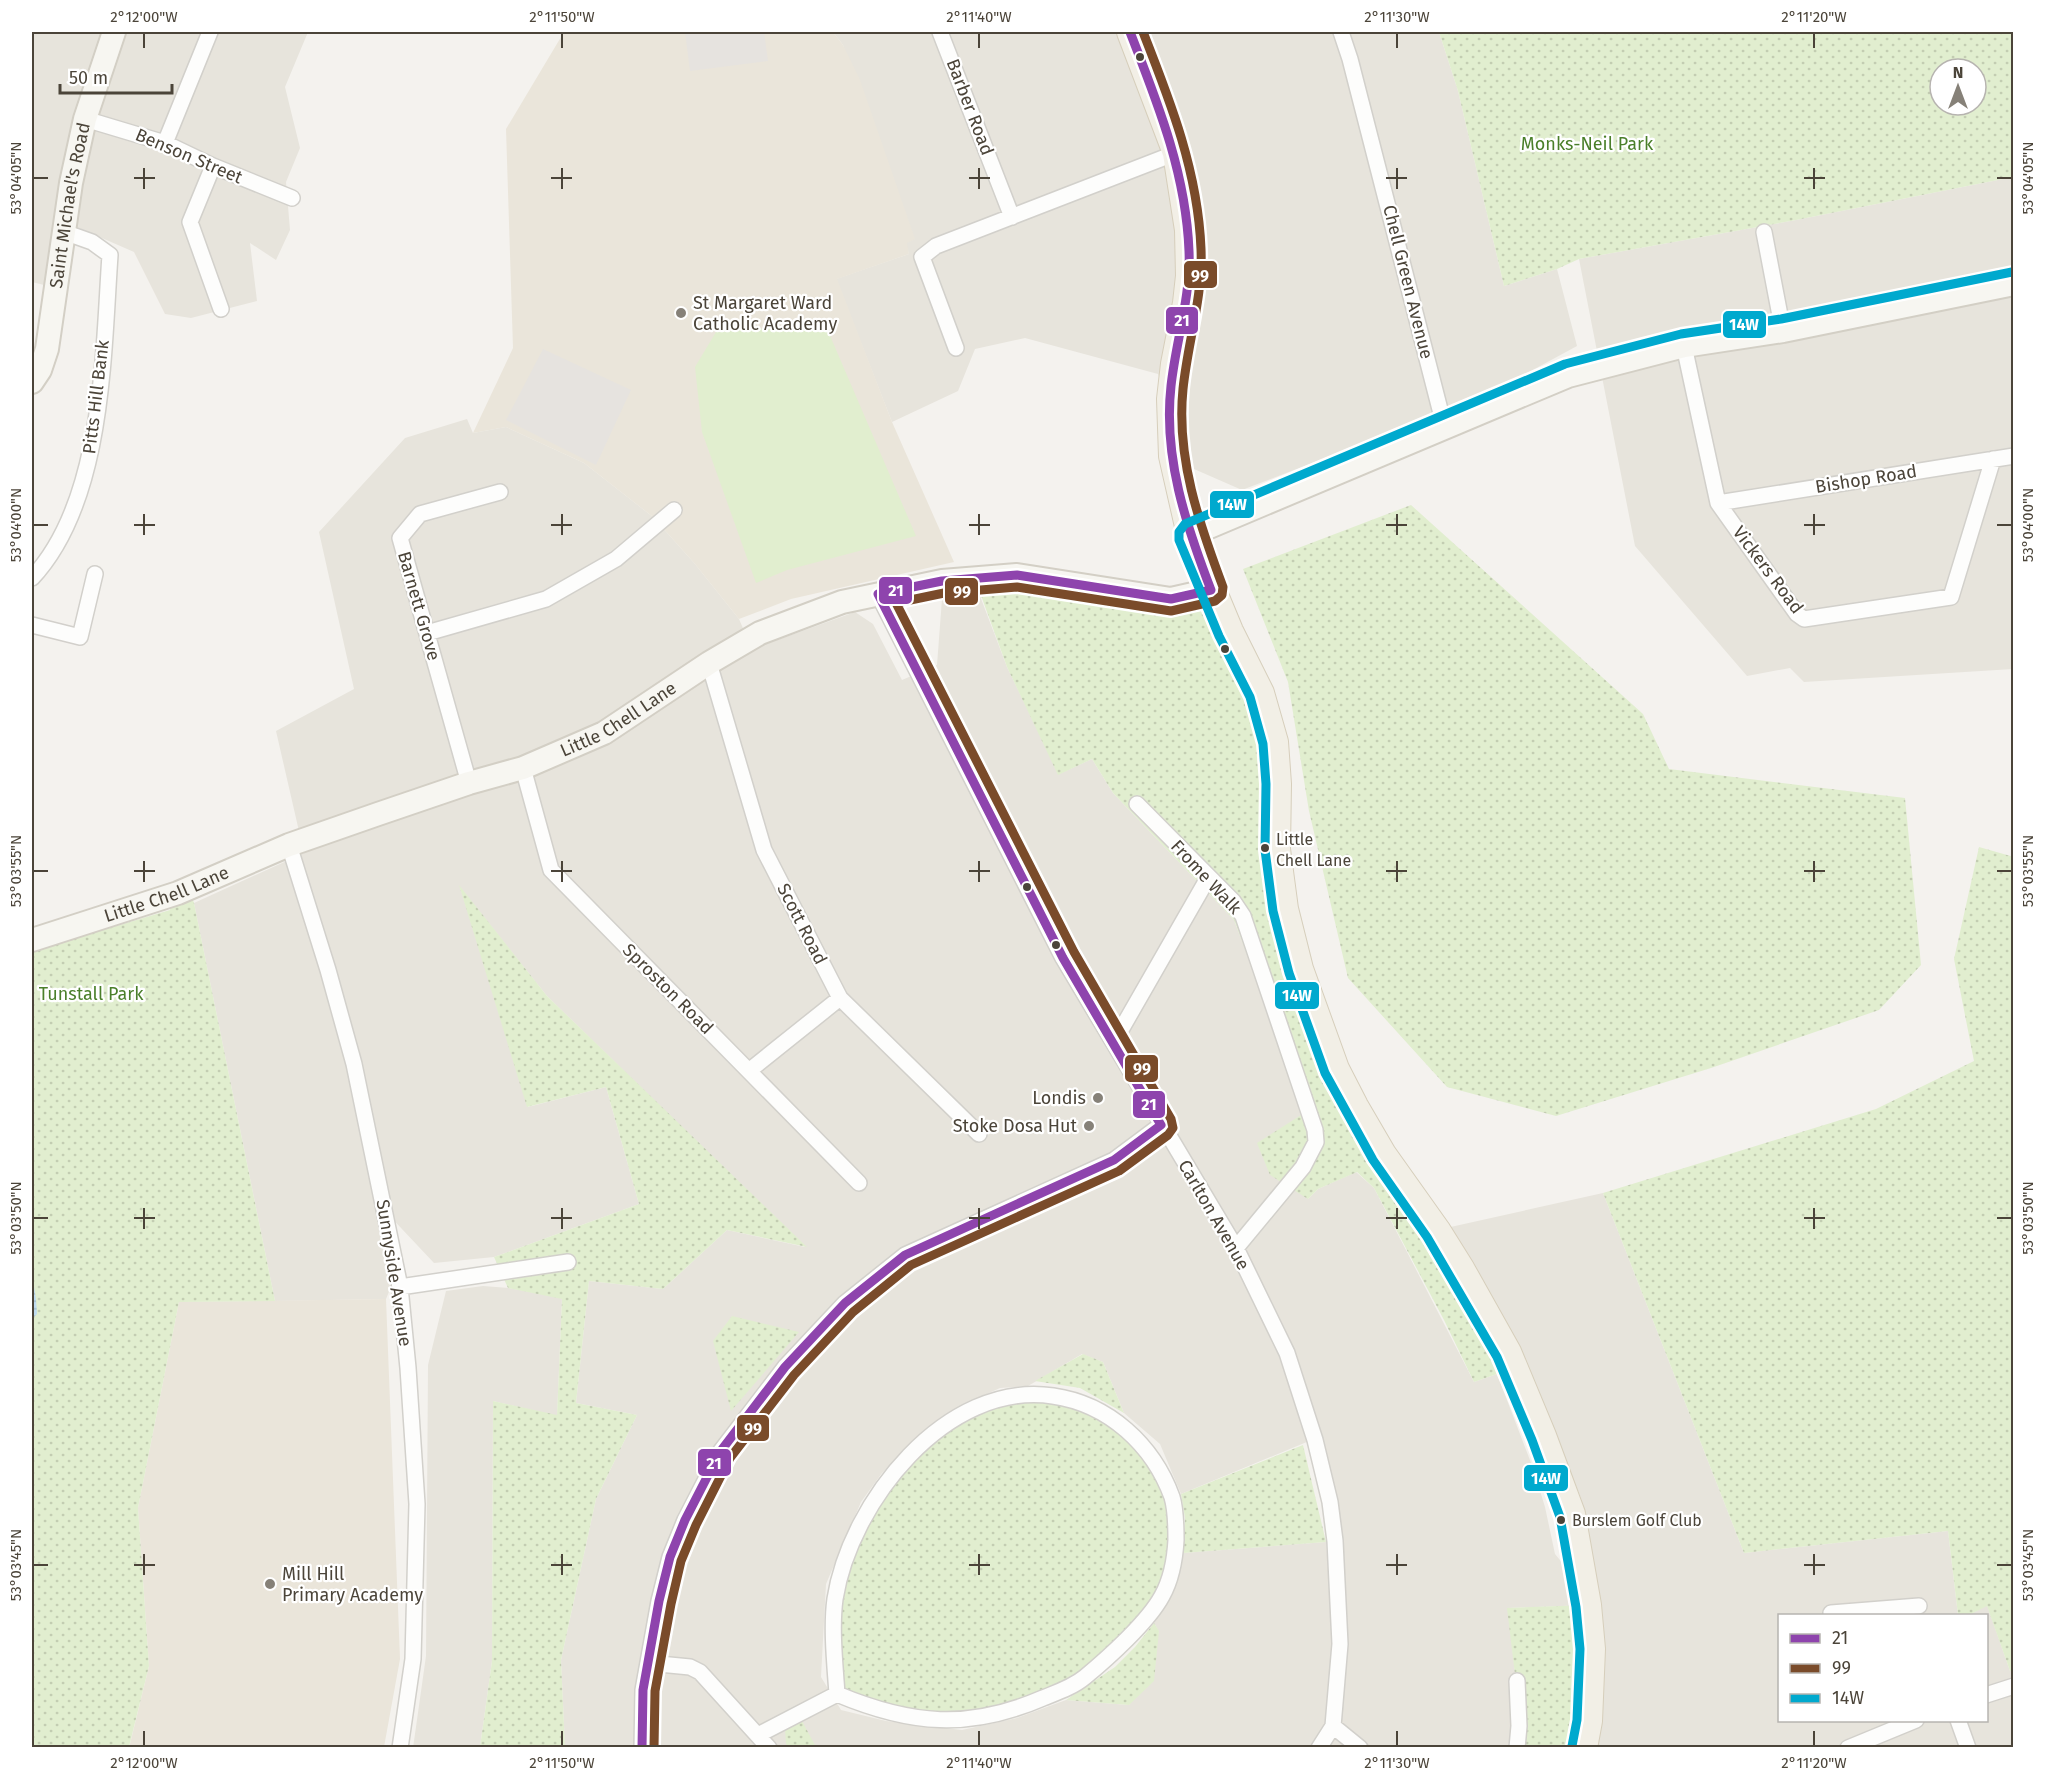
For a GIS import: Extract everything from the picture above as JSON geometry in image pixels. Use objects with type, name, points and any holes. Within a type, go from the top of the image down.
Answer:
[{"type":"main road","points":[[1130,32],[1176,153],[1188,230],[1189,276],[1174,364],[1170,426],[1172,456],[1190,535],[1211,590],[1261,693],[1275,742],[1278,784],[1277,849],[1285,909],[1303,978],[1336,1069],[1355,1106],[1383,1154],[1437,1230],[1462,1270],[1508,1352],[1572,1514],[1583,1570],[1592,1649],[1589,1721],[1584,1748]]},
{"type":"street","name":"Saint Michael's Road","points":[[32,382],[40,370],[47,349],[71,183],[85,119],[114,32]]},
{"type":"street","points":[[165,143],[210,32]]},
{"type":"street","name":"Barber Road","points":[[940,32],[1012,217]]},
{"type":"street","name":"Chell Green Avenue","points":[[1341,32],[1446,429]]},
{"type":"street","name":"Benson Street","points":[[85,119],[165,143],[213,166],[292,198]]},
{"type":"street","points":[[956,348],[922,257],[936,246],[1176,153]]},
{"type":"street","points":[[213,166],[190,222],[221,309]]},
{"type":"street","name":"Pitts Hill Bank","points":[[32,578],[48,558],[67,523],[89,459],[99,402],[110,255],[92,242],[64,232]]},
{"type":"street","points":[[1764,232],[1783,331]]},
{"type":"street","points":[[1190,535],[1568,376],[1684,346],[1783,331],[2013,284]]},
{"type":"street","name":"Vickers Road","points":[[1684,346],[1718,503],[1797,614],[1804,619],[1950,597],[1993,459]]},
{"type":"street","name":"Bishop Road","points":[[1718,503],[2013,456]]},
{"type":"street","name":"Barnett Grove","points":[[469,783],[400,538],[420,514],[500,492]]},
{"type":"street","points":[[427,633],[546,599],[615,560],[674,510]]},
{"type":"street","points":[[32,625],[80,637],[95,574]]},
{"type":"street","name":"Little Chell Lane","points":[[32,940],[178,893],[289,845],[469,783],[523,768],[604,733],[709,663],[760,633],[842,602],[942,581],[1017,575],[1172,599],[1211,590]]},
{"type":"street","name":"Carlton Avenue","points":[[878,594],[1063,958],[1236,1248],[1287,1353],[1315,1440],[1330,1502],[1335,1541],[1340,1644],[1333,1726],[1319,1748]]},
{"type":"street","name":"Scott Road","points":[[709,663],[764,850],[840,998],[979,1134]]},
{"type":"street","name":"Sproston Road","points":[[523,768],[551,870],[859,1183]]},
{"type":"street","name":"Frome Walk","points":[[1137,804],[1233,901],[1243,916],[1315,1130],[1316,1142],[1304,1167],[1236,1248]]},
{"type":"street","name":"Sunnyside Avenue","points":[[289,845],[328,970],[354,1064],[400,1287],[417,1504],[413,1659],[400,1748]]},
{"type":"street","points":[[1114,1042],[1208,878]]},
{"type":"street","points":[[750,1070],[840,998]]},
{"type":"street","points":[[642,1748],[643,1690],[659,1601],[670,1557],[685,1520],[720,1452],[785,1367],[844,1303],[905,1255],[1114,1160],[1161,1125]]},
{"type":"street","points":[[400,1287],[568,1262]]},
{"type":"street","points":[[1023,1394],[1052,1395],[1098,1409],[1122,1425],[1143,1446],[1159,1468],[1172,1498],[1176,1541],[1169,1579],[1162,1598],[1143,1621],[1110,1656],[1077,1683],[1027,1705],[990,1716],[958,1721],[920,1719],[867,1707],[837,1694],[835,1601],[839,1580],[856,1534],[869,1508],[888,1479],[902,1463],[937,1432],[957,1418],[999,1398],[1023,1394]]},
{"type":"street","points":[[1831,1613],[1903,1612],[1919,1606]]},
{"type":"street","points":[[649,1663],[690,1667],[700,1672],[769,1748]]},
{"type":"street","points":[[1516,1748],[1520,1725],[1517,1681]]},
{"type":"street","points":[[1988,1694],[2013,1686]]},
{"type":"street","points":[[758,1736],[837,1694]]},
{"type":"street","points":[[1848,1748],[1911,1722]]},
{"type":"street","points":[[1959,1722],[1968,1748]]},
{"type":"street","points":[[1333,1726],[1360,1748]]},
{"type":"shaded area","points":[[32,32],[308,32],[285,87],[300,148],[286,182],[290,230],[276,260],[250,243],[257,301],[191,318],[165,314],[134,252],[79,228],[54,224],[44,285],[32,282]]},
{"type":"shaded area","name":"St Margaret Ward Catholic Academy","points":[[564,32],[833,32],[843,45],[860,80],[915,239],[907,243],[909,254],[837,279],[892,422],[954,562],[791,599],[739,619],[695,564],[653,517],[584,463],[506,427],[473,433],[513,348],[506,129]]},
{"type":"shaded area","points":[[685,32],[764,32],[768,61],[690,71]]},
{"type":"shaded area","points":[[833,32],[1439,32],[1458,91],[1504,286],[1557,269],[1577,346],[1481,398],[1242,490],[1194,469],[1158,374],[1025,338],[975,349],[958,391],[892,422],[836,279],[909,254],[843,45]]},
{"type":"shaded area","points":[[2013,177],[2013,669],[1804,682],[1790,668],[1747,676],[1635,546],[1579,259],[1796,220]]},
{"type":"shaded area","points":[[543,349],[631,390],[596,465],[506,420]]},
{"type":"shaded area","points":[[467,419],[473,433],[506,427],[584,463],[653,517],[695,564],[739,619],[752,649],[855,612],[873,624],[902,680],[937,665],[942,599],[980,596],[1007,667],[1059,774],[1092,759],[1113,793],[1234,920],[1307,1112],[1308,1199],[1318,1189],[1356,1172],[1374,1188],[1474,1382],[1497,1374],[1533,1468],[1545,1507],[1555,1554],[1586,1592],[1588,1605],[1508,1608],[1518,1700],[1515,1747],[565,1747],[561,1660],[596,1499],[637,1415],[576,1403],[589,1281],[663,1289],[727,1230],[805,1247],[547,996],[460,887],[528,1107],[606,1087],[639,1204],[494,1257],[434,1263],[385,1211],[397,1272],[386,1299],[275,1301],[194,903],[304,853],[276,731],[354,689],[319,532],[405,438]],"holes":[[[1082,1354],[1103,1362],[1124,1413],[1160,1444],[1181,1494],[1314,1439],[1337,1582],[1329,1582],[1326,1542],[1183,1553],[1174,1589],[1154,1623],[1159,1632],[1129,1705],[1066,1700],[1017,1718],[962,1730],[886,1721],[841,1710],[821,1677],[826,1584],[861,1502],[882,1473],[958,1407],[1000,1388],[1028,1386]]]},
{"type":"shaded area","points":[[1603,1193],[1744,1553],[1948,1531],[1958,1614],[1778,1614],[1778,1722],[1988,1722],[1988,1614],[1971,1614],[1987,1605],[2010,1671],[2013,1671],[2013,1747],[1584,1747],[1590,1623],[1602,1606],[1581,1498],[1525,1362],[1437,1230]]},
{"type":"shaded area","points":[[483,1286],[509,1288],[562,1298],[557,1416],[493,1401],[492,1661],[480,1747],[413,1748],[426,1656],[428,1365],[446,1291]]},
{"type":"shaded area","name":"Mill Hill Primary Academy","points":[[386,1299],[400,1659],[384,1747],[129,1748],[149,1666],[138,1508],[179,1302]]},
{"type":"green space","name":"Monks-Neil Park","points":[[1439,32],[2013,32],[2013,177],[1796,220],[1579,259],[1557,269],[1504,286],[1458,91]]},
{"type":"green space","points":[[825,324],[916,536],[787,570],[756,583],[702,432],[695,367],[716,332]]},
{"type":"green space","points":[[1411,505],[1643,714],[1669,769],[1905,798],[1921,965],[1879,1010],[1711,1068],[1556,1116],[1447,1087],[1348,978],[1309,811],[1288,682],[1243,569]]},
{"type":"green space","points":[[975,579],[1107,588],[1211,590],[1261,693],[1277,849],[1336,1069],[1462,1270],[1497,1374],[1474,1382],[1374,1188],[1357,1172],[1318,1189],[1308,1199],[1270,1175],[1257,1143],[1306,1112],[1234,920],[1113,793],[1092,759],[1058,775],[1007,667]]},
{"type":"green space","points":[[1979,847],[2014,857],[2014,1671],[2010,1671],[1987,1606],[1971,1614],[1958,1614],[1948,1531],[1744,1553],[1603,1193],[1876,1109],[1974,1061],[1954,959]]},
{"type":"green space","points":[[459,885],[547,996],[807,1247],[727,1230],[663,1289],[589,1281],[576,1403],[637,1415],[596,1499],[561,1660],[565,1747],[480,1747],[492,1661],[493,1401],[557,1415],[562,1299],[508,1288],[494,1257],[639,1204],[606,1087],[527,1107]]},
{"type":"green space","name":"Tunstall Park","points":[[188,888],[194,903],[275,1301],[179,1302],[138,1508],[149,1666],[129,1747],[32,1747],[32,951],[170,910],[169,896]]},
{"type":"green space","points":[[732,1316],[799,1332],[731,1411],[713,1341]]},
{"type":"green space","points":[[1083,1354],[1103,1362],[1124,1413],[1080,1388],[1035,1381]]},
{"type":"green space","points":[[999,1398],[1076,1401],[1143,1446],[1176,1522],[1162,1597],[1072,1686],[959,1721],[837,1694],[835,1601],[856,1534],[902,1463]]},
{"type":"green space","points":[[1303,1445],[1326,1542],[1183,1553],[1185,1518],[1181,1494]]},
{"type":"green space","points":[[1588,1605],[1584,1747],[1517,1747],[1518,1700],[1507,1608]]},
{"type":"green space","points":[[1154,1623],[1159,1631],[1154,1681],[1129,1705],[1066,1700],[1115,1667]]},
{"type":"green space","points":[[802,1721],[816,1747],[789,1747],[786,1744],[785,1729]]},
{"type":"water","points":[[32,1275],[37,1314],[32,1319]]},
{"type":"transit line","name":"21","points":[[642,1748],[643,1690],[659,1601],[670,1557],[685,1520],[720,1452],[785,1367],[845,1303],[905,1255],[1114,1160],[1161,1125],[1063,958],[878,594],[942,581],[1017,575],[1171,599],[1211,590],[1185,516],[1170,439],[1171,386],[1188,285],[1187,222],[1169,139],[1130,32]]},
{"type":"transit line","name":"99","points":[[654,1748],[655,1691],[681,1561],[696,1525],[730,1458],[794,1375],[853,1312],[911,1265],[1119,1171],[1168,1135],[1173,1128],[1171,1119],[1074,952],[896,603],[944,593],[1017,587],[1171,611],[1215,601],[1222,595],[1223,587],[1191,490],[1183,440],[1183,389],[1200,284],[1199,220],[1189,165],[1181,138],[1143,32]]},
{"type":"transit line","name":"14W","points":[[1572,1746],[1577,1720],[1580,1649],[1576,1607],[1560,1517],[1532,1440],[1497,1357],[1427,1237],[1373,1160],[1325,1073],[1289,973],[1273,911],[1265,850],[1266,784],[1263,744],[1250,697],[1219,636],[1179,540],[1179,532],[1185,524],[1565,364],[1681,334],[1781,319],[2012,272]]},
{"type":"place","name":"St Margaret Ward Catholic Academy","points":[[681,313]]},
{"type":"place","name":"Little Chell Lane","points":[[1265,848]]},
{"type":"place","name":"Londis","points":[[1098,1098]]},
{"type":"place","name":"Stoke Dosa Hut","points":[[1089,1126]]},
{"type":"place","name":"Burslem Golf Club","points":[[1561,1520]]},
{"type":"place","name":"Mill Hill Primary Academy","points":[[270,1584]]}]
